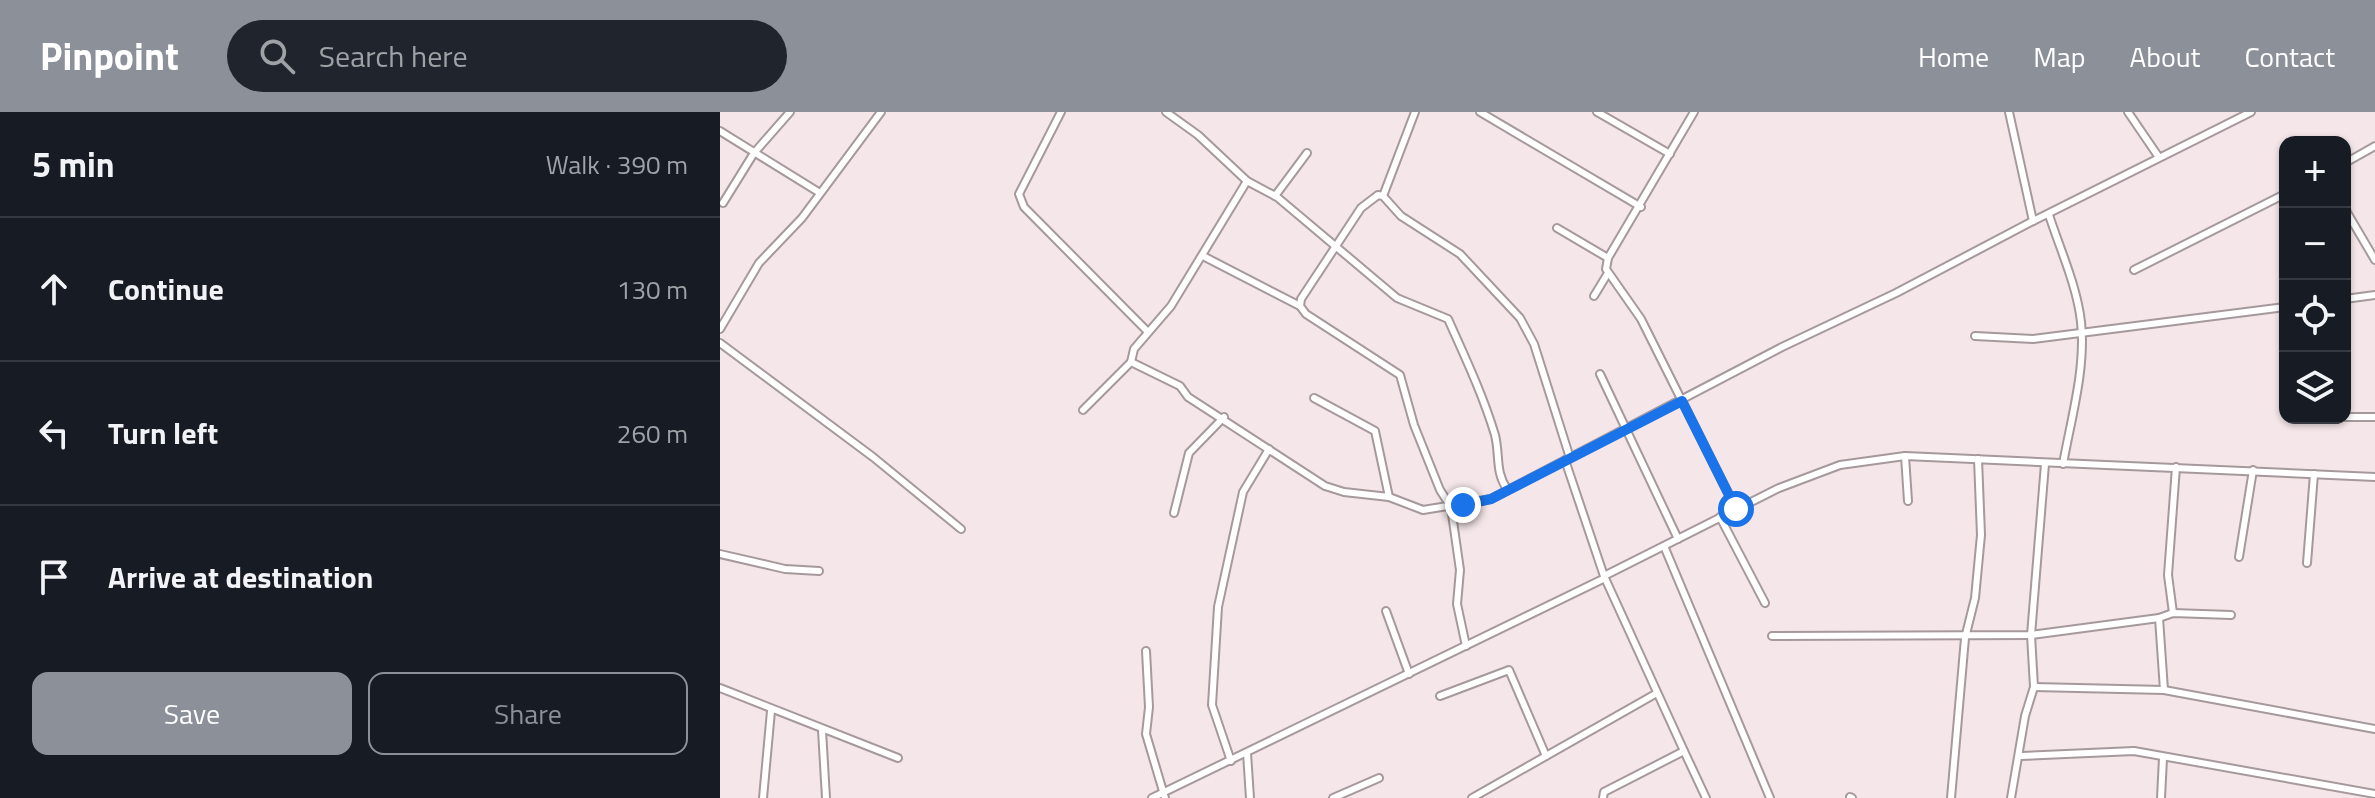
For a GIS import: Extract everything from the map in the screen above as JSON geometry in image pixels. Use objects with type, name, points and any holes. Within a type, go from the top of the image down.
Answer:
[{"type":"street","points":[[723,203],[754,153],[790,112]]},
{"type":"street","points":[[720,329],[759,263],[783,242],[881,112]]},
{"type":"street","points":[[1061,112],[1019,194],[1024,207],[1148,332]]},
{"type":"street","points":[[1166,112],[1198,135],[1247,181],[1275,196],[1337,247],[1347,260],[1397,298],[1448,319],[1478,388],[1495,438],[1499,474],[1507,489]]},
{"type":"street","points":[[1383,196],[1415,112]]},
{"type":"street","points":[[1480,112],[1641,207]]},
{"type":"street","points":[[1597,112],[1670,154]]},
{"type":"street","points":[[1594,296],[1608,273],[1608,258],[1641,207],[1694,112]]},
{"type":"street","points":[[2009,112],[2033,221]]},
{"type":"street","points":[[2128,112],[2158,156]]},
{"type":"street","points":[[1131,362],[1180,386],[1188,397],[1224,417],[1334,490],[1389,497],[1423,510],[1491,499],[2049,215],[2158,156],[2251,112]]},
{"type":"street","points":[[720,131],[820,193]]},
{"type":"street","points":[[2351,160],[2375,146]]},
{"type":"street","points":[[1275,196],[1307,153]]},
{"type":"street","points":[[1560,153],[1641,207]]},
{"type":"street","points":[[1083,410],[1131,362],[1134,349],[1161,321],[1247,181]]},
{"type":"street","points":[[1300,306],[1361,208],[1378,195],[1383,196],[1401,216],[1460,254],[1520,318],[1534,344],[1604,578],[1706,798]]},
{"type":"street","points":[[2134,270],[2279,197]]},
{"type":"street","points":[[2049,215],[2077,301],[2081,333],[2076,391],[2063,464]]},
{"type":"street","points":[[2351,219],[2375,260]]},
{"type":"street","points":[[1557,228],[1608,258]]},
{"type":"street","points":[[1203,256],[1300,306],[1306,314],[1400,375],[1414,425],[1451,507],[1460,570],[1457,604],[1466,646]]},
{"type":"street","points":[[1608,273],[1628,296],[1736,509]]},
{"type":"street","points":[[1975,336],[2007,340],[2279,308]]},
{"type":"street","points":[[720,343],[873,457],[961,529]]},
{"type":"street","points":[[1600,374],[1678,539]]},
{"type":"street","points":[[1314,398],[1375,431],[1389,497]]},
{"type":"street","points":[[1174,513],[1189,453],[1224,417]]},
{"type":"street","points":[[2351,417],[2375,417]]},
{"type":"street","points":[[1231,761],[1212,705],[1218,607],[1243,492],[1269,449]]},
{"type":"street","points":[[1905,456],[1908,501]]},
{"type":"street","points":[[1152,798],[1164,795],[1604,578],[1779,488],[1840,465],[1905,456],[2375,477]]},
{"type":"street","points":[[1951,798],[1965,638],[1975,598],[1981,535],[1978,459]]},
{"type":"street","points":[[2011,798],[2021,756],[2025,716],[2034,687],[2031,635],[2045,464]]},
{"type":"street","points":[[2173,613],[2168,575],[2176,467]]},
{"type":"street","points":[[2239,557],[2253,470]]},
{"type":"street","points":[[2307,563],[2314,474]]},
{"type":"street","points":[[1720,517],[1765,603]]},
{"type":"street","points":[[1664,546],[1770,798]]},
{"type":"street","points":[[720,554],[785,569],[819,571]]},
{"type":"street","points":[[1386,611],[1409,674]]},
{"type":"street","points":[[1772,636],[1832,634],[1965,638],[2031,635],[2159,618],[2173,613],[2231,615]]},
{"type":"street","points":[[2159,618],[2164,690]]},
{"type":"street","points":[[1146,651],[1149,707],[1146,734],[1164,795]]},
{"type":"street","points":[[1440,696],[1509,670],[1546,756]]},
{"type":"street","points":[[2034,687],[2164,690],[2375,729]]},
{"type":"street","points":[[720,688],[771,711],[898,758]]},
{"type":"street","points":[[1472,798],[1657,693]]},
{"type":"street","points":[[763,798],[771,711]]},
{"type":"street","points":[[822,730],[826,798]]},
{"type":"street","points":[[2021,756],[2110,749],[2255,770],[2375,794]]},
{"type":"street","points":[[1602,798],[1604,792],[1684,751]]},
{"type":"street","points":[[1247,753],[1250,798]]},
{"type":"street","points":[[2161,798],[2163,758]]},
{"type":"street","points":[[1333,798],[1379,778]]},
{"type":"street","points":[[2338,798],[2343,787]]},
{"type":"route","points":[[1463,505],[1491,499],[1682,401],[1736,509]]}]
